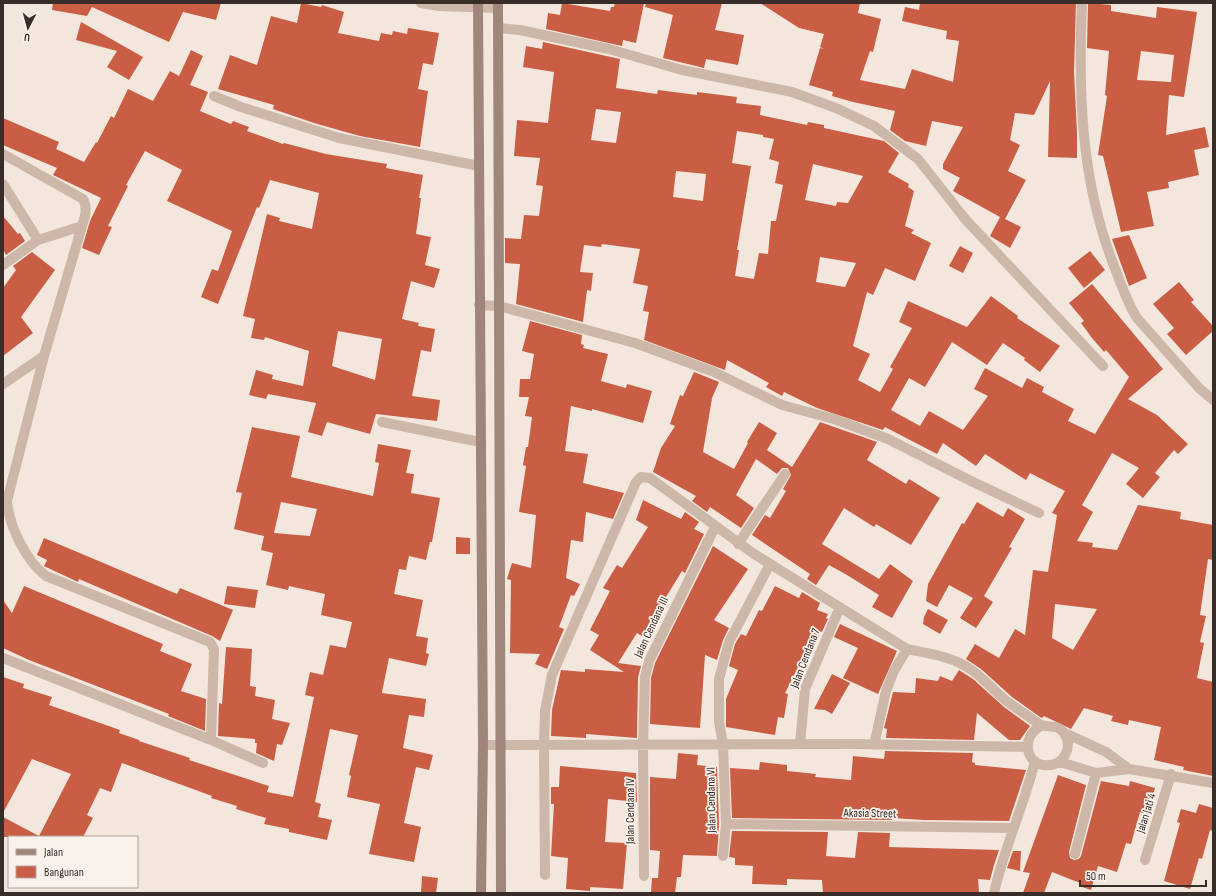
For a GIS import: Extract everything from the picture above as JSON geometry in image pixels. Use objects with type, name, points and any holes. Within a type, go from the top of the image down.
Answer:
[{"type":"main road","points":[[478,5],[483,745],[481,893]]},
{"type":"main road","points":[[498,5],[502,746],[501,893]]},
{"type":"street","points":[[421,3],[439,6],[498,5]]},
{"type":"street","points":[[1082,3],[1081,96],[1085,158],[1090,191],[1110,258],[1132,310],[1137,318],[1199,388],[1213,400]]},
{"type":"street","points":[[498,28],[520,30],[609,49],[682,70],[792,92],[836,108],[874,126],[918,159],[966,220],[1103,366]]},
{"type":"street","points":[[214,96],[340,138],[479,166]]},
{"type":"street","points":[[3,154],[83,199],[86,204],[85,216],[44,356],[5,502],[11,525],[37,569],[46,576],[210,642],[214,649],[211,740]]},
{"type":"street","points":[[3,184],[38,240]]},
{"type":"street","points":[[3,265],[38,240],[82,226]]},
{"type":"street","points":[[479,305],[499,306],[635,343],[714,372],[782,405],[834,419],[888,439],[1039,513]]},
{"type":"street","points":[[3,384],[44,356]]},
{"type":"street","points":[[382,422],[480,442]]},
{"type":"street","points":[[738,544],[785,474]]},
{"type":"street","points":[[545,875],[545,711],[552,675],[638,479],[641,477],[650,478],[738,544],[907,649],[944,656],[968,667],[1005,699],[1041,726]]},
{"type":"street","name":"Jalan Cendana III","points":[[643,746],[645,677],[649,661],[715,527]]},
{"type":"street","name":"Jalan Cendana VI","points":[[723,856],[726,824],[723,744],[719,722],[720,679],[730,642],[744,610],[770,564]]},
{"type":"street","name":"Jalan Cendana 7","points":[[800,744],[805,689],[840,607]]},
{"type":"street","points":[[874,745],[886,691],[894,671],[907,649]]},
{"type":"street","points":[[3,658],[211,740],[263,763]]},
{"type":"street","points":[[1129,768],[1106,752],[1064,733],[1054,726],[1041,726],[1030,734],[1027,747],[1035,761],[1047,765],[1060,762],[1096,773],[1129,768],[1171,774],[1213,783]]},
{"type":"street","points":[[1060,762],[1066,753],[1068,743],[1064,733]]},
{"type":"street","points":[[483,745],[515,746],[544,744],[643,746],[800,744],[1027,747]]},
{"type":"street","name":"Jalan Cendana IV","points":[[643,746],[644,876]]},
{"type":"street","points":[[994,893],[1000,868],[1030,783],[1035,761]]},
{"type":"street","points":[[1075,854],[1096,773]]},
{"type":"street","name":"Jalan Jati 4","points":[[1146,860],[1171,774]]},
{"type":"street","name":"Akasia Street","points":[[726,824],[1014,828]]},
{"type":"building","points":[[53,3],[221,3],[216,20],[183,12],[169,42],[92,7],[87,16],[52,10]]},
{"type":"building","points":[[301,3],[321,7],[322,5],[344,12],[338,33],[379,41],[381,33],[392,35],[393,31],[407,34],[408,28],[439,33],[433,65],[423,63],[418,89],[428,91],[420,147],[360,136],[314,123],[273,109],[274,105],[218,89],[230,55],[257,65],[271,16],[297,23]]},
{"type":"building","points":[[562,3],[610,11],[611,7],[614,7],[615,3],[644,3],[636,43],[623,40],[622,46],[546,29],[548,13],[560,15]]},
{"type":"building","points":[[646,3],[722,3],[715,30],[744,35],[738,65],[706,59],[704,68],[663,58],[673,15],[645,7]]},
{"type":"building","points":[[760,3],[860,3],[858,13],[881,19],[873,52],[870,51],[860,80],[905,89],[912,69],[953,82],[959,41],[946,39],[947,31],[902,21],[905,7],[919,10],[920,3],[1076,3],[1074,72],[1077,158],[1048,157],[1050,81],[1034,115],[1015,113],[1010,140],[1020,145],[1008,171],[1026,180],[1005,219],[1021,227],[1010,248],[990,236],[1000,217],[953,191],[960,178],[943,169],[943,164],[963,127],[932,121],[926,146],[905,141],[890,130],[895,111],[832,96],[833,92],[809,85],[820,48],[824,49],[820,47],[824,34],[799,28]]},
{"type":"building","points":[[1088,3],[1111,5],[1111,11],[1156,18],[1157,7],[1197,12],[1184,97],[1169,95],[1166,135],[1205,127],[1209,147],[1194,150],[1199,175],[1168,182],[1169,188],[1147,192],[1154,226],[1121,232],[1103,156],[1098,155],[1107,96],[1105,95],[1109,51],[1087,48]],"holes":[[[1141,51],[1174,55],[1171,82],[1137,80]]]},
{"type":"building","points":[[81,22],[143,57],[129,80],[107,67],[117,51],[76,40]]},
{"type":"building","points":[[543,42],[620,59],[616,88],[657,94],[658,90],[697,95],[697,92],[737,97],[736,103],[761,106],[760,115],[807,125],[808,122],[824,125],[824,128],[884,141],[899,153],[888,172],[909,184],[908,187],[914,191],[905,226],[914,230],[911,233],[931,243],[915,281],[885,268],[873,295],[867,292],[853,346],[870,354],[858,380],[880,392],[893,369],[890,367],[912,328],[899,322],[908,301],[967,327],[991,296],[1018,316],[1017,318],[1060,346],[1040,372],[1024,360],[1025,358],[1003,343],[987,365],[952,342],[925,387],[909,378],[891,410],[920,426],[929,411],[963,430],[988,396],[974,389],[985,368],[1022,388],[1027,378],[1044,387],[1042,392],[1074,409],[1068,421],[1095,434],[1129,377],[1106,350],[1104,352],[1092,338],[1081,323],[1084,321],[1069,303],[1092,284],[1163,369],[1128,399],[1157,415],[1188,444],[1178,454],[1174,450],[1155,473],[1160,477],[1143,498],[1126,484],[1139,468],[1112,453],[1082,505],[1093,512],[1077,541],[1093,543],[1092,547],[1117,550],[1138,505],[1181,512],[1180,519],[1213,525],[1213,560],[1208,559],[1200,615],[1206,616],[1200,642],[1204,643],[1197,678],[1213,682],[1213,776],[1183,770],[1184,767],[1154,760],[1161,727],[1129,720],[1128,725],[1111,721],[1113,716],[1084,708],[1071,729],[1044,716],[1042,718],[1040,717],[1012,697],[981,669],[966,659],[975,644],[999,658],[1015,629],[1025,635],[1033,570],[1048,572],[1057,515],[1052,513],[1065,491],[1030,473],[1026,480],[985,454],[976,466],[943,443],[937,454],[885,427],[883,430],[817,408],[784,392],[782,396],[766,387],[769,383],[727,360],[725,370],[644,340],[649,312],[643,311],[648,286],[633,283],[640,249],[602,244],[601,247],[584,245],[580,272],[593,273],[591,291],[587,290],[583,322],[516,304],[520,264],[505,263],[505,238],[521,239],[524,215],[539,216],[543,186],[536,185],[540,158],[514,156],[517,120],[548,123],[554,72],[523,67],[526,46],[542,49]],"holes":[[[596,109],[621,112],[616,143],[591,140]],[[737,131],[763,135],[763,137],[774,139],[769,159],[779,162],[775,183],[783,185],[776,221],[771,221],[768,254],[759,253],[754,279],[735,276],[739,250],[737,250],[751,166],[732,163]],[[813,164],[863,176],[848,203],[837,202],[836,206],[805,200]],[[676,171],[706,174],[703,201],[673,197]],[[820,257],[856,263],[845,287],[816,282]],[[1055,604],[1097,609],[1073,650],[1052,638]]]},
{"type":"building","points":[[191,50],[203,56],[190,85],[208,92],[200,111],[231,124],[233,121],[249,127],[247,131],[283,144],[284,143],[326,154],[387,164],[386,168],[423,175],[419,198],[421,198],[416,234],[431,237],[425,265],[440,269],[434,288],[411,281],[402,319],[419,323],[418,326],[435,329],[431,352],[421,350],[412,396],[440,400],[437,421],[376,414],[370,434],[327,422],[322,436],[308,432],[316,403],[268,394],[266,399],[249,395],[256,370],[273,375],[272,379],[303,386],[309,351],[265,337],[264,340],[251,338],[255,319],[243,316],[267,214],[280,218],[279,221],[312,229],[319,193],[270,180],[259,208],[257,207],[218,304],[201,297],[212,269],[218,271],[232,231],[167,201],[182,170],[145,151],[126,185],[128,186],[108,226],[112,227],[99,255],[82,248],[90,221],[101,198],[53,175],[57,168],[3,145],[3,118],[59,142],[56,149],[84,162],[96,142],[97,143],[111,116],[114,118],[128,89],[153,101],[170,71],[179,76]],"holes":[[[338,331],[382,339],[375,380],[332,366]]]},
{"type":"building","points":[[3,216],[18,234],[20,233],[25,241],[6,255],[3,249]]},
{"type":"building","points":[[1129,235],[1147,278],[1129,286],[1112,239]]},
{"type":"building","points":[[960,246],[973,253],[963,273],[949,266]]},
{"type":"building","points":[[1090,251],[1105,270],[1084,288],[1068,268]]},
{"type":"building","points":[[32,252],[55,270],[21,317],[33,333],[3,356],[3,288],[16,270],[13,266]]},
{"type":"building","points":[[1179,282],[1194,300],[1191,302],[1213,326],[1213,331],[1186,355],[1167,334],[1174,328],[1153,304]]},
{"type":"building","points":[[530,321],[582,335],[581,344],[584,345],[583,348],[608,354],[601,381],[626,388],[627,384],[652,391],[643,423],[592,409],[592,411],[571,406],[565,451],[588,454],[583,483],[624,493],[613,519],[586,512],[583,542],[571,540],[566,578],[580,584],[574,596],[571,595],[559,627],[564,629],[547,669],[535,664],[540,654],[510,653],[511,580],[507,579],[512,563],[531,568],[536,515],[519,512],[526,466],[523,465],[526,447],[528,447],[532,417],[525,416],[529,397],[519,397],[520,379],[530,379],[534,354],[522,351]]},
{"type":"building","points":[[694,372],[719,382],[712,398],[703,452],[734,469],[748,443],[747,442],[759,422],[777,433],[767,450],[792,467],[820,422],[877,442],[867,460],[906,484],[909,479],[940,498],[911,545],[876,524],[874,527],[844,508],[822,544],[879,579],[890,564],[913,581],[892,618],[872,607],[879,595],[847,575],[829,565],[816,585],[807,579],[810,574],[752,535],[765,515],[770,518],[786,491],[783,489],[791,475],[788,468],[782,468],[777,474],[756,459],[736,495],[754,508],[741,528],[710,507],[707,512],[692,501],[696,496],[653,472],[661,448],[675,426],[670,424],[680,395],[683,396]]},
{"type":"building","points":[[252,427],[300,436],[291,477],[373,496],[379,463],[375,462],[378,444],[411,450],[406,473],[414,474],[411,493],[440,498],[432,542],[430,542],[426,560],[409,556],[406,570],[399,569],[394,594],[423,600],[416,636],[428,638],[426,653],[429,654],[426,666],[389,658],[382,692],[426,699],[424,717],[409,715],[403,748],[433,755],[429,770],[416,767],[404,823],[421,827],[414,862],[369,854],[380,804],[347,797],[351,776],[349,775],[358,735],[330,729],[315,802],[321,804],[318,817],[332,820],[327,840],[289,832],[289,829],[264,824],[266,818],[236,809],[237,806],[211,798],[212,796],[122,763],[111,792],[100,788],[87,815],[93,818],[84,836],[39,836],[71,774],[32,759],[3,813],[3,677],[24,684],[23,688],[52,697],[49,705],[120,730],[119,733],[190,758],[189,760],[269,786],[267,792],[293,797],[314,697],[305,695],[310,672],[323,675],[330,645],[346,648],[352,622],[321,615],[325,594],[289,586],[288,590],[266,585],[273,553],[261,550],[264,536],[234,529],[242,493],[236,492]],"holes":[[[281,502],[317,509],[310,536],[274,533]]]},
{"type":"building","points":[[643,500],[681,519],[685,512],[699,522],[694,529],[704,534],[685,573],[682,571],[642,636],[637,633],[618,663],[641,666],[638,677],[637,738],[586,734],[586,738],[551,736],[552,710],[561,670],[585,672],[585,669],[624,672],[590,650],[599,635],[590,630],[610,591],[603,588],[617,565],[622,568],[648,527],[636,520]]},
{"type":"building","points":[[977,502],[1003,517],[1008,508],[1025,519],[1009,547],[1012,548],[984,596],[993,602],[976,628],[960,618],[973,598],[949,585],[937,607],[926,601],[928,584],[962,523],[964,524]]},
{"type":"building","points":[[456,537],[470,538],[470,554],[456,554]]},
{"type":"building","points":[[44,538],[177,594],[180,588],[233,610],[220,641],[212,636],[79,579],[78,582],[44,566],[47,560],[37,555]]},
{"type":"building","points":[[713,546],[748,569],[714,620],[729,628],[723,640],[717,660],[705,655],[700,728],[650,724],[651,678],[655,663]]},
{"type":"building","points":[[24,586],[163,644],[160,651],[192,664],[181,691],[206,699],[205,731],[168,716],[169,714],[29,660],[3,648],[3,600],[12,613]]},
{"type":"building","points":[[227,586],[258,590],[255,608],[224,604]]},
{"type":"building","points":[[775,586],[799,598],[802,592],[820,603],[817,610],[828,614],[826,618],[828,619],[819,636],[815,634],[785,693],[788,694],[784,718],[778,717],[775,735],[726,727],[726,699],[738,670],[729,666],[735,644],[741,634],[746,636],[759,610],[762,611]]},
{"type":"building","points":[[928,609],[948,620],[940,634],[923,624],[924,617]]},
{"type":"building","points":[[840,624],[897,651],[878,694],[843,678],[858,648],[834,637]]},
{"type":"building","points":[[226,647],[252,649],[250,686],[256,687],[255,696],[275,700],[272,719],[290,723],[282,745],[277,744],[274,761],[256,753],[257,743],[255,743],[255,739],[218,736],[219,703],[222,704]]},
{"type":"building","points":[[959,670],[973,679],[1004,707],[1030,726],[1020,740],[1009,740],[977,713],[974,740],[886,738],[887,729],[884,728],[893,692],[915,693],[916,678],[938,681],[940,676],[952,681]]},
{"type":"building","points":[[832,674],[850,683],[832,714],[825,710],[814,709]]},
{"type":"building","points":[[885,751],[973,753],[972,762],[975,763],[975,765],[1026,770],[1009,821],[892,818],[892,820],[732,818],[730,768],[759,770],[760,762],[787,765],[787,771],[816,774],[815,777],[851,780],[853,756],[884,759]]},
{"type":"building","points":[[678,753],[698,755],[697,765],[717,767],[719,824],[717,856],[683,855],[681,877],[677,877],[675,893],[651,893],[652,878],[658,878],[660,851],[650,850],[650,777],[676,779]]},
{"type":"building","points":[[560,766],[636,773],[637,802],[608,799],[605,842],[627,843],[623,889],[590,887],[590,891],[566,889],[568,858],[551,856],[554,804],[551,804],[551,787],[559,787]]},
{"type":"building","points":[[1058,775],[1086,785],[1069,852],[1070,858],[1074,860],[1079,859],[1081,856],[1101,781],[1129,786],[1130,781],[1155,788],[1147,815],[1140,812],[1131,844],[1126,843],[1117,872],[1098,866],[1091,890],[1079,886],[1080,883],[1052,872],[1044,893],[1023,893],[1030,873],[1023,872]]},
{"type":"building","points":[[1199,804],[1213,808],[1213,831],[1210,830],[1202,859],[1199,858],[1190,889],[1164,881],[1180,823],[1177,822],[1181,809],[1196,813]]},
{"type":"building","points":[[3,817],[39,836],[3,837]]},
{"type":"building","points":[[732,831],[828,832],[826,856],[855,858],[858,832],[890,833],[889,847],[999,850],[990,880],[978,879],[979,893],[823,893],[822,880],[787,879],[787,885],[752,884],[753,866],[735,865],[735,858],[729,857]]},
{"type":"building","points":[[1013,851],[1021,851],[1020,871],[1007,868]]},
{"type":"building","points":[[422,876],[438,878],[436,893],[421,893]]}]
